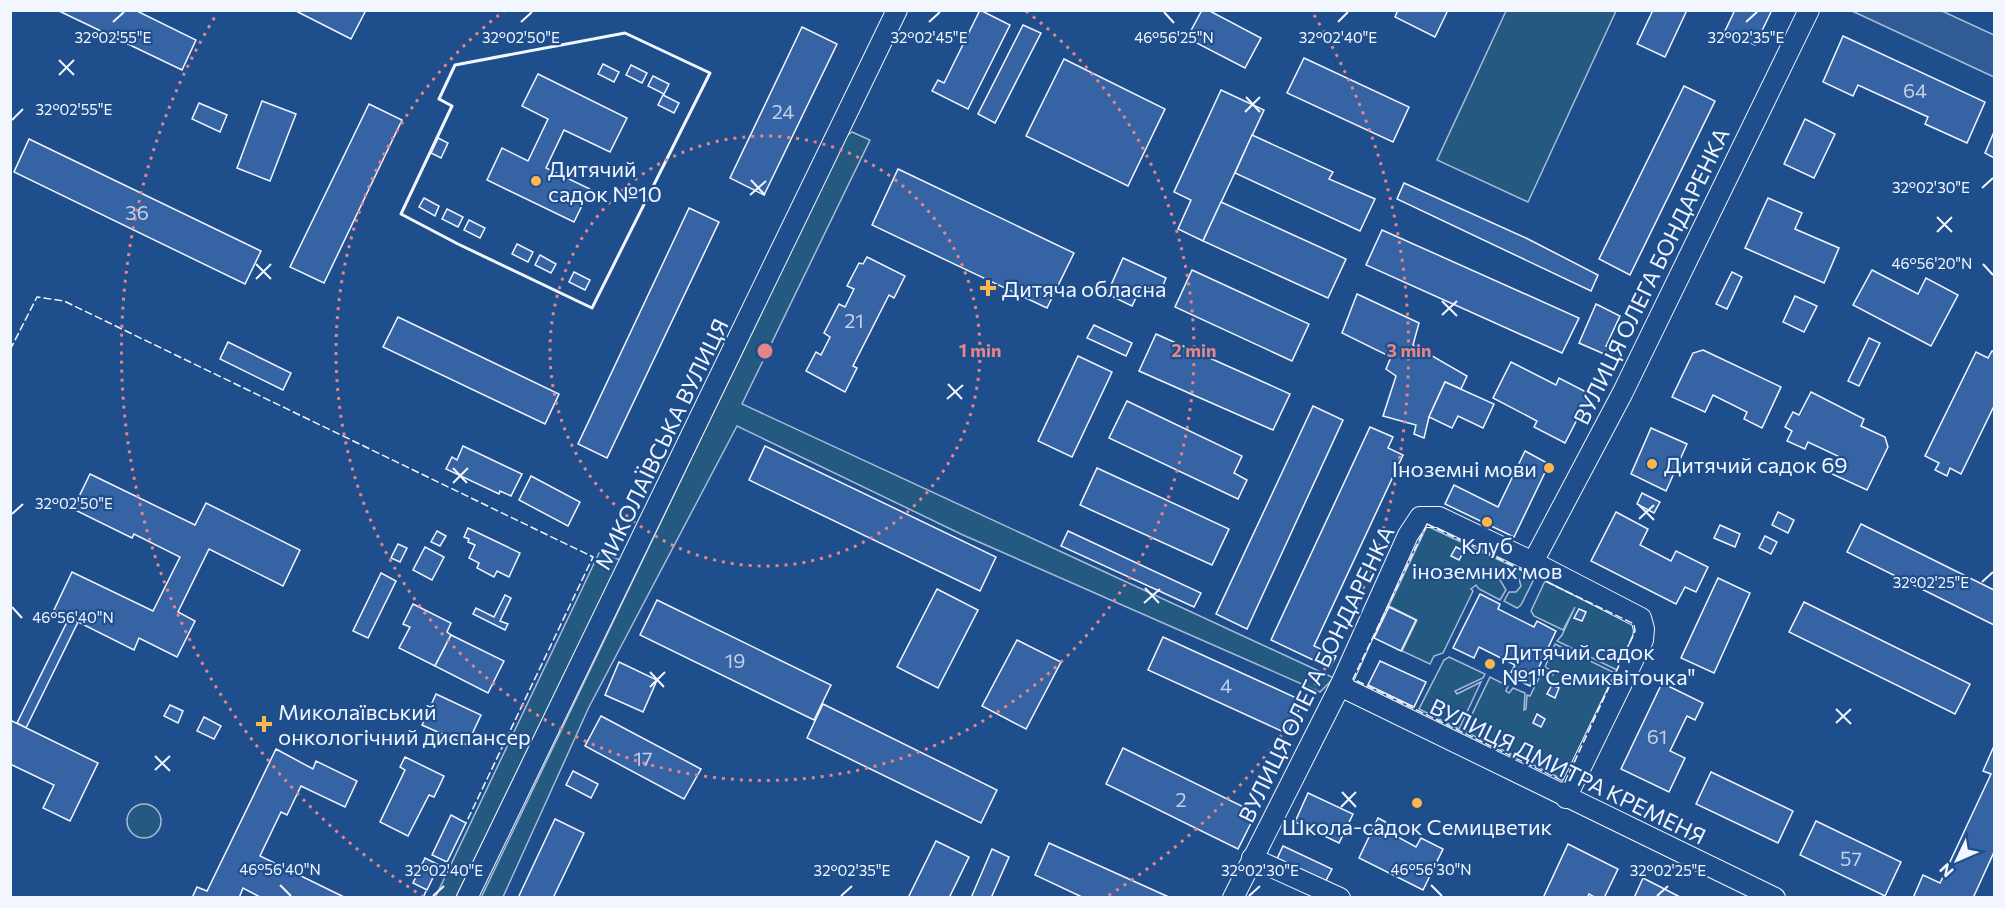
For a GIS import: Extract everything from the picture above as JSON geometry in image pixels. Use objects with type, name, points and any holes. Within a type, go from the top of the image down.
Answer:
[{"type":"street","name":"МИКОЛАЇВСЬКА ВУЛИЦЯ","points":[[467,897],[897,10]]},
{"type":"street","name":"ВУЛИЦЯ ОЛЕГА БОНДАРЕНКА","points":[[1533,562],[1623,392],[1809,10]]},
{"type":"street","name":"ВУЛИЦЯ ОЛЕГА БОНДАРЕНКА","points":[[1233,897],[1340,686],[1408,535],[1420,517],[1439,517],[1641,618],[1644,628],[1643,640],[1566,798]]},
{"type":"street","name":"ВУЛИЦЯ ДМИТРА КРЕМЕНЯ","points":[[1340,686],[1566,798],[1776,897]]},
{"type":"street","points":[[1252,858],[1340,897]]},
{"type":"shaded area","points":[[1506,11],[1616,11],[1528,202],[1437,160]]},
{"type":"shaded area","points":[[1852,11],[1942,11],[1994,35],[1994,77]]},
{"type":"shaded area","points":[[852,132],[870,140],[742,404],[1334,678],[1320,692],[963,535],[737,426],[589,707],[503,897],[481,898],[845,137]]},
{"type":"shaded area","points":[[1427,526],[1535,577],[1521,605],[1517,608],[1504,601],[1509,592],[1516,592],[1521,586],[1519,579],[1515,576],[1502,576],[1500,580],[1506,590],[1500,600],[1479,589],[1476,585],[1471,589],[1473,591],[1443,653],[1434,656],[1430,664],[1402,651],[1417,620],[1389,606]]},
{"type":"shaded area","points":[[600,551],[620,560],[456,897],[435,898]]},
{"type":"shaded area","points":[[1545,581],[1634,625],[1635,631],[1617,670],[1557,641],[1562,635],[1575,607],[1563,630],[1534,616],[1531,611]]},
{"type":"shaded area","points":[[1555,644],[1615,673],[1564,780],[1464,731],[1490,677],[1508,686],[1506,691],[1509,693],[1513,688],[1525,693],[1524,710],[1526,709],[1527,695],[1530,696],[1543,670],[1553,675],[1554,672],[1545,667]]},
{"type":"shaded area","points":[[1449,657],[1485,674],[1483,678],[1455,691],[1457,694],[1481,682],[1459,729],[1419,709],[1444,660]]},
{"type":"shaded area","points":[[144,804],[156,809],[161,821],[156,833],[144,838],[132,833],[127,821],[132,809]]},
{"type":"building","points":[[57,10],[135,10],[196,40],[182,70]]},
{"type":"building","points":[[294,10],[362,10],[365,12],[351,39]]},
{"type":"building","points":[[980,10],[1010,25],[968,109],[932,91],[938,80],[944,83]]},
{"type":"building","points":[[1202,10],[1208,10],[1261,38],[1245,68],[1187,38]]},
{"type":"building","points":[[1398,10],[1448,10],[1435,37],[1395,17]]},
{"type":"building","points":[[1653,10],[1687,10],[1665,57],[1637,44]]},
{"type":"building","points":[[1731,10],[1772,10],[1755,45],[1725,31],[1734,12]]},
{"type":"building","points":[[1023,25],[1041,33],[995,123],[978,114]]},
{"type":"building","points":[[802,27],[837,44],[764,195],[730,178]]},
{"type":"building","points":[[1843,36],[1985,102],[1967,143],[1925,124],[1928,117],[1858,85],[1853,96],[1823,82]]},
{"type":"building","points":[[1304,58],[1409,107],[1393,142],[1287,93]]},
{"type":"building","points":[[1064,59],[1165,109],[1128,186],[1026,136]]},
{"type":"building","points":[[603,64],[619,72],[614,82],[598,74]]},
{"type":"building","points":[[631,65],[647,73],[642,83],[626,75]]},
{"type":"building","points":[[538,74],[627,118],[610,152],[564,130],[546,168],[590,189],[574,222],[487,180],[502,148],[528,161],[548,119],[522,106]]},
{"type":"building","points":[[653,76],[669,84],[664,94],[648,86]]},
{"type":"building","points":[[1684,86],[1715,101],[1630,275],[1599,259]]},
{"type":"building","points":[[1221,90],[1264,110],[1203,241],[1178,229],[1191,200],[1174,192]]},
{"type":"building","points":[[663,95],[679,103],[674,113],[658,105]]},
{"type":"building","points":[[262,101],[296,114],[270,181],[237,168]]},
{"type":"building","points":[[199,103],[227,115],[220,132],[192,119]]},
{"type":"building","points":[[369,104],[402,120],[324,283],[290,267]]},
{"type":"building","points":[[1805,119],[1835,134],[1814,178],[1784,164]]},
{"type":"building","points":[[1994,132],[1994,158],[1985,153]]},
{"type":"building","points":[[1252,135],[1333,172],[1329,179],[1375,199],[1360,231],[1235,173]]},
{"type":"building","points":[[438,138],[448,143],[441,158],[431,153]]},
{"type":"building","points":[[29,139],[261,251],[245,284],[14,172]]},
{"type":"building","points":[[898,169],[1074,253],[1047,308],[872,225]]},
{"type":"building","points":[[1404,183],[1526,238],[1598,275],[1591,291],[1397,199]]},
{"type":"building","points":[[424,198],[439,206],[435,216],[419,207]]},
{"type":"building","points":[[1768,198],[1802,213],[1795,229],[1839,248],[1824,283],[1745,248]]},
{"type":"building","points":[[1221,202],[1346,259],[1328,298],[1203,241]]},
{"type":"building","points":[[689,208],[719,222],[607,458],[578,444]]},
{"type":"building","points":[[447,209],[463,217],[458,227],[442,219]]},
{"type":"building","points":[[469,220],[485,228],[480,238],[464,230]]},
{"type":"building","points":[[1382,230],[1579,318],[1562,353],[1366,265]]},
{"type":"building","points":[[517,244],[533,252],[528,262],[512,254]]},
{"type":"building","points":[[540,255],[556,264],[551,273],[535,265]]},
{"type":"building","points":[[867,257],[905,276],[894,298],[889,295],[853,366],[857,368],[845,392],[806,371],[816,352],[821,355],[830,337],[824,333],[839,304],[845,307],[854,289],[847,286],[859,263],[863,264]]},
{"type":"building","points":[[1123,258],[1166,278],[1160,293],[1142,285],[1132,306],[1107,294]]},
{"type":"building","points":[[1192,270],[1309,324],[1292,361],[1175,307]]},
{"type":"building","points":[[1872,270],[1918,294],[1926,278],[1958,295],[1931,346],[1853,305]]},
{"type":"building","points":[[574,272],[590,280],[585,290],[569,282]]},
{"type":"building","points":[[1732,272],[1742,277],[1727,309],[1716,304]]},
{"type":"building","points":[[1357,294],[1419,323],[1413,345],[1467,376],[1461,389],[1445,382],[1429,417],[1424,438],[1414,434],[1416,425],[1383,416],[1396,376],[1386,369],[1391,357],[1342,333]]},
{"type":"building","points":[[1795,296],[1817,306],[1804,332],[1783,322]]},
{"type":"building","points":[[1596,304],[1620,316],[1606,346],[1614,349],[1611,357],[1579,343]]},
{"type":"building","points":[[398,317],[559,394],[545,424],[383,347]]},
{"type":"building","points":[[1094,325],[1132,343],[1126,356],[1087,338]]},
{"type":"building","points":[[1156,334],[1290,394],[1273,430],[1139,371]]},
{"type":"building","points":[[1869,338],[1880,343],[1859,386],[1848,381]]},
{"type":"building","points":[[228,342],[291,373],[283,390],[220,359]]},
{"type":"building","points":[[1703,350],[1781,387],[1762,428],[1744,419],[1747,412],[1713,395],[1705,412],[1672,397],[1693,353]]},
{"type":"building","points":[[1992,351],[1994,352],[1994,406],[1961,474],[1950,468],[1947,476],[1935,470],[1939,463],[1925,456],[1976,352],[1988,358]]},
{"type":"building","points":[[1078,356],[1112,372],[1072,457],[1038,441]]},
{"type":"building","points":[[1511,362],[1556,385],[1559,378],[1590,394],[1565,443],[1534,427],[1537,421],[1493,398]]},
{"type":"building","points":[[1445,382],[1494,404],[1483,428],[1458,416],[1452,428],[1429,417]]},
{"type":"building","points":[[1811,392],[1864,419],[1861,426],[1885,437],[1888,447],[1867,490],[1832,474],[1840,457],[1808,442],[1805,449],[1787,441],[1792,431],[1785,427],[1793,412],[1799,415]]},
{"type":"building","points":[[1127,401],[1242,456],[1234,473],[1247,480],[1238,499],[1109,438]]},
{"type":"building","points":[[1313,406],[1343,420],[1247,629],[1216,614]]},
{"type":"building","points":[[1370,427],[1393,437],[1388,448],[1403,455],[1314,646],[1336,656],[1330,668],[1271,640]]},
{"type":"building","points":[[1651,428],[1687,444],[1666,491],[1631,474]]},
{"type":"building","points":[[463,446],[522,474],[511,496],[500,491],[499,494],[446,469],[452,457],[457,460]]},
{"type":"building","points":[[765,446],[996,557],[980,591],[749,480]]},
{"type":"building","points":[[1525,451],[1549,464],[1514,537],[1445,504],[1454,485],[1498,507]]},
{"type":"building","points":[[1097,468],[1229,529],[1212,565],[1080,505]]},
{"type":"building","points":[[90,474],[195,525],[206,503],[300,550],[283,586],[209,549],[178,612],[195,621],[177,657],[139,638],[134,650],[54,610],[72,572],[153,611],[180,557],[134,534],[132,538],[73,509]]},
{"type":"building","points":[[531,476],[580,502],[568,526],[519,500]]},
{"type":"building","points":[[1642,493],[1660,502],[1654,513],[1637,504]]},
{"type":"building","points":[[1616,512],[1648,529],[1640,545],[1671,561],[1676,551],[1708,567],[1696,592],[1685,587],[1676,604],[1591,561]]},
{"type":"building","points":[[1778,512],[1794,520],[1788,533],[1772,525]]},
{"type":"building","points":[[1861,524],[1994,590],[1994,625],[1847,552]]},
{"type":"building","points":[[1720,525],[1740,534],[1735,547],[1714,538]]},
{"type":"building","points":[[468,528],[520,553],[509,577],[497,571],[494,577],[477,568],[479,563],[469,558],[475,545],[464,537]]},
{"type":"building","points":[[437,531],[446,536],[440,546],[431,542]]},
{"type":"building","points":[[1068,531],[1201,593],[1194,607],[1061,546]]},
{"type":"building","points":[[1765,536],[1777,542],[1771,554],[1759,548]]},
{"type":"building","points":[[398,544],[407,548],[400,562],[391,558]]},
{"type":"building","points":[[425,547],[444,557],[432,580],[413,570]]},
{"type":"building","points":[[1456,547],[1464,551],[1459,560],[1451,556]]},
{"type":"building","points":[[381,573],[396,581],[368,638],[353,631]]},
{"type":"building","points":[[1718,578],[1750,593],[1714,673],[1681,658]]},
{"type":"building","points":[[937,589],[978,610],[938,688],[897,667]]},
{"type":"building","points":[[1480,594],[1500,604],[1498,609],[1534,627],[1537,621],[1556,631],[1530,686],[1509,676],[1515,665],[1479,647],[1474,658],[1453,648]]},
{"type":"building","points":[[505,595],[511,598],[500,621],[508,624],[505,630],[473,614],[476,608],[494,617]]},
{"type":"building","points":[[657,600],[831,685],[814,720],[640,635]]},
{"type":"building","points":[[1804,602],[1970,684],[1955,714],[1789,632]]},
{"type":"building","points":[[413,604],[451,623],[447,632],[451,635],[435,666],[399,648],[410,627],[403,624]]},
{"type":"building","points":[[1389,607],[1416,620],[1401,651],[1374,638]]},
{"type":"building","points":[[1579,609],[1586,612],[1582,621],[1574,618]]},
{"type":"building","points":[[69,618],[78,622],[26,728],[17,723]]},
{"type":"building","points":[[451,635],[504,661],[488,693],[435,666]]},
{"type":"building","points":[[1163,637],[1303,701],[1288,734],[1148,670]]},
{"type":"building","points":[[1017,640],[1061,662],[1026,729],[982,706]]},
{"type":"building","points":[[1380,661],[1426,682],[1414,707],[1368,685]]},
{"type":"building","points":[[619,662],[657,680],[643,712],[605,695]]},
{"type":"building","points":[[1662,683],[1703,703],[1695,720],[1687,716],[1670,751],[1685,758],[1669,792],[1621,769]]},
{"type":"building","points":[[1552,685],[1559,688],[1555,698],[1547,694]]},
{"type":"building","points":[[436,694],[481,715],[467,745],[422,725]]},
{"type":"building","points":[[823,704],[997,790],[981,823],[807,738]]},
{"type":"building","points":[[170,705],[183,711],[178,723],[164,716]]},
{"type":"building","points":[[1537,714],[1545,719],[1541,727],[1533,723]]},
{"type":"building","points":[[601,716],[701,769],[684,799],[585,746]]},
{"type":"building","points":[[204,717],[221,726],[214,739],[197,731]]},
{"type":"building","points":[[10,720],[98,763],[70,821],[43,808],[54,785],[10,764]]},
{"type":"building","points":[[1994,746],[1994,852],[1973,898],[1913,898],[1923,875],[1940,883],[1991,774],[1983,771]]},
{"type":"building","points":[[1123,748],[1256,813],[1238,849],[1106,784]]},
{"type":"building","points":[[276,749],[313,769],[316,761],[357,781],[345,807],[301,786],[287,815],[281,812],[260,856],[346,898],[262,898],[243,888],[239,898],[192,898],[197,887],[207,891]]},
{"type":"building","points":[[405,757],[444,776],[434,797],[429,795],[408,836],[380,822],[405,770],[400,767]]},
{"type":"building","points":[[573,771],[598,784],[591,798],[566,785]]},
{"type":"building","points":[[1711,772],[1793,811],[1778,843],[1696,804]]},
{"type":"building","points":[[1308,793],[1353,814],[1339,843],[1295,822]]},
{"type":"building","points":[[451,815],[466,823],[447,862],[432,855]]},
{"type":"building","points":[[1378,818],[1397,828],[1394,835],[1416,847],[1421,838],[1443,849],[1423,890],[1359,858]]},
{"type":"building","points":[[555,819],[584,833],[553,898],[518,898]]},
{"type":"building","points":[[1816,821],[1901,862],[1885,896],[1800,855]]},
{"type":"building","points":[[936,841],[969,857],[949,898],[908,898]]},
{"type":"building","points":[[1049,843],[1171,898],[1084,898],[1035,875]]},
{"type":"building","points":[[1568,844],[1618,869],[1604,898],[1596,898],[1589,894],[1587,898],[1543,898]]},
{"type":"building","points":[[1283,846],[1332,869],[1324,884],[1276,861]]},
{"type":"building","points":[[992,849],[1009,857],[991,898],[971,898]]},
{"type":"building","points":[[425,858],[439,865],[427,890],[413,883]]},
{"type":"building","points":[[1643,878],[1682,898],[1634,898]]},
{"type":"fence","points":[[10,350],[37,297],[64,301],[593,557],[466,823]]},
{"type":"fence","points":[[1427,524],[1634,624],[1635,631],[1565,782],[1353,679],[1427,524]]},
{"type":"fence","points":[[423,898],[426,891]]},
{"type":"wall","points":[[625,33],[710,73],[592,308],[401,214],[452,106],[439,99],[455,65],[625,33]]},
{"type":"place","name":"Дитячий садок №10","points":[[536,181]]},
{"type":"place","name":"Дитяча обласна","points":[[988,288]]},
{"type":"place","name":"Дитячий садок 69","points":[[1652,464]]},
{"type":"place","name":"Іноземні мови","points":[[1549,468]]},
{"type":"place","name":"Клуб іноземних мов","points":[[1487,522]]},
{"type":"place","name":"Дитячий садок №1\"Семиквіточка\"","points":[[1490,664]]},
{"type":"place","name":"Миколаївський онкологічний диспансер","points":[[264,724]]},
{"type":"place","name":"Школа-садок Семицветик","points":[[1417,803]]}]
